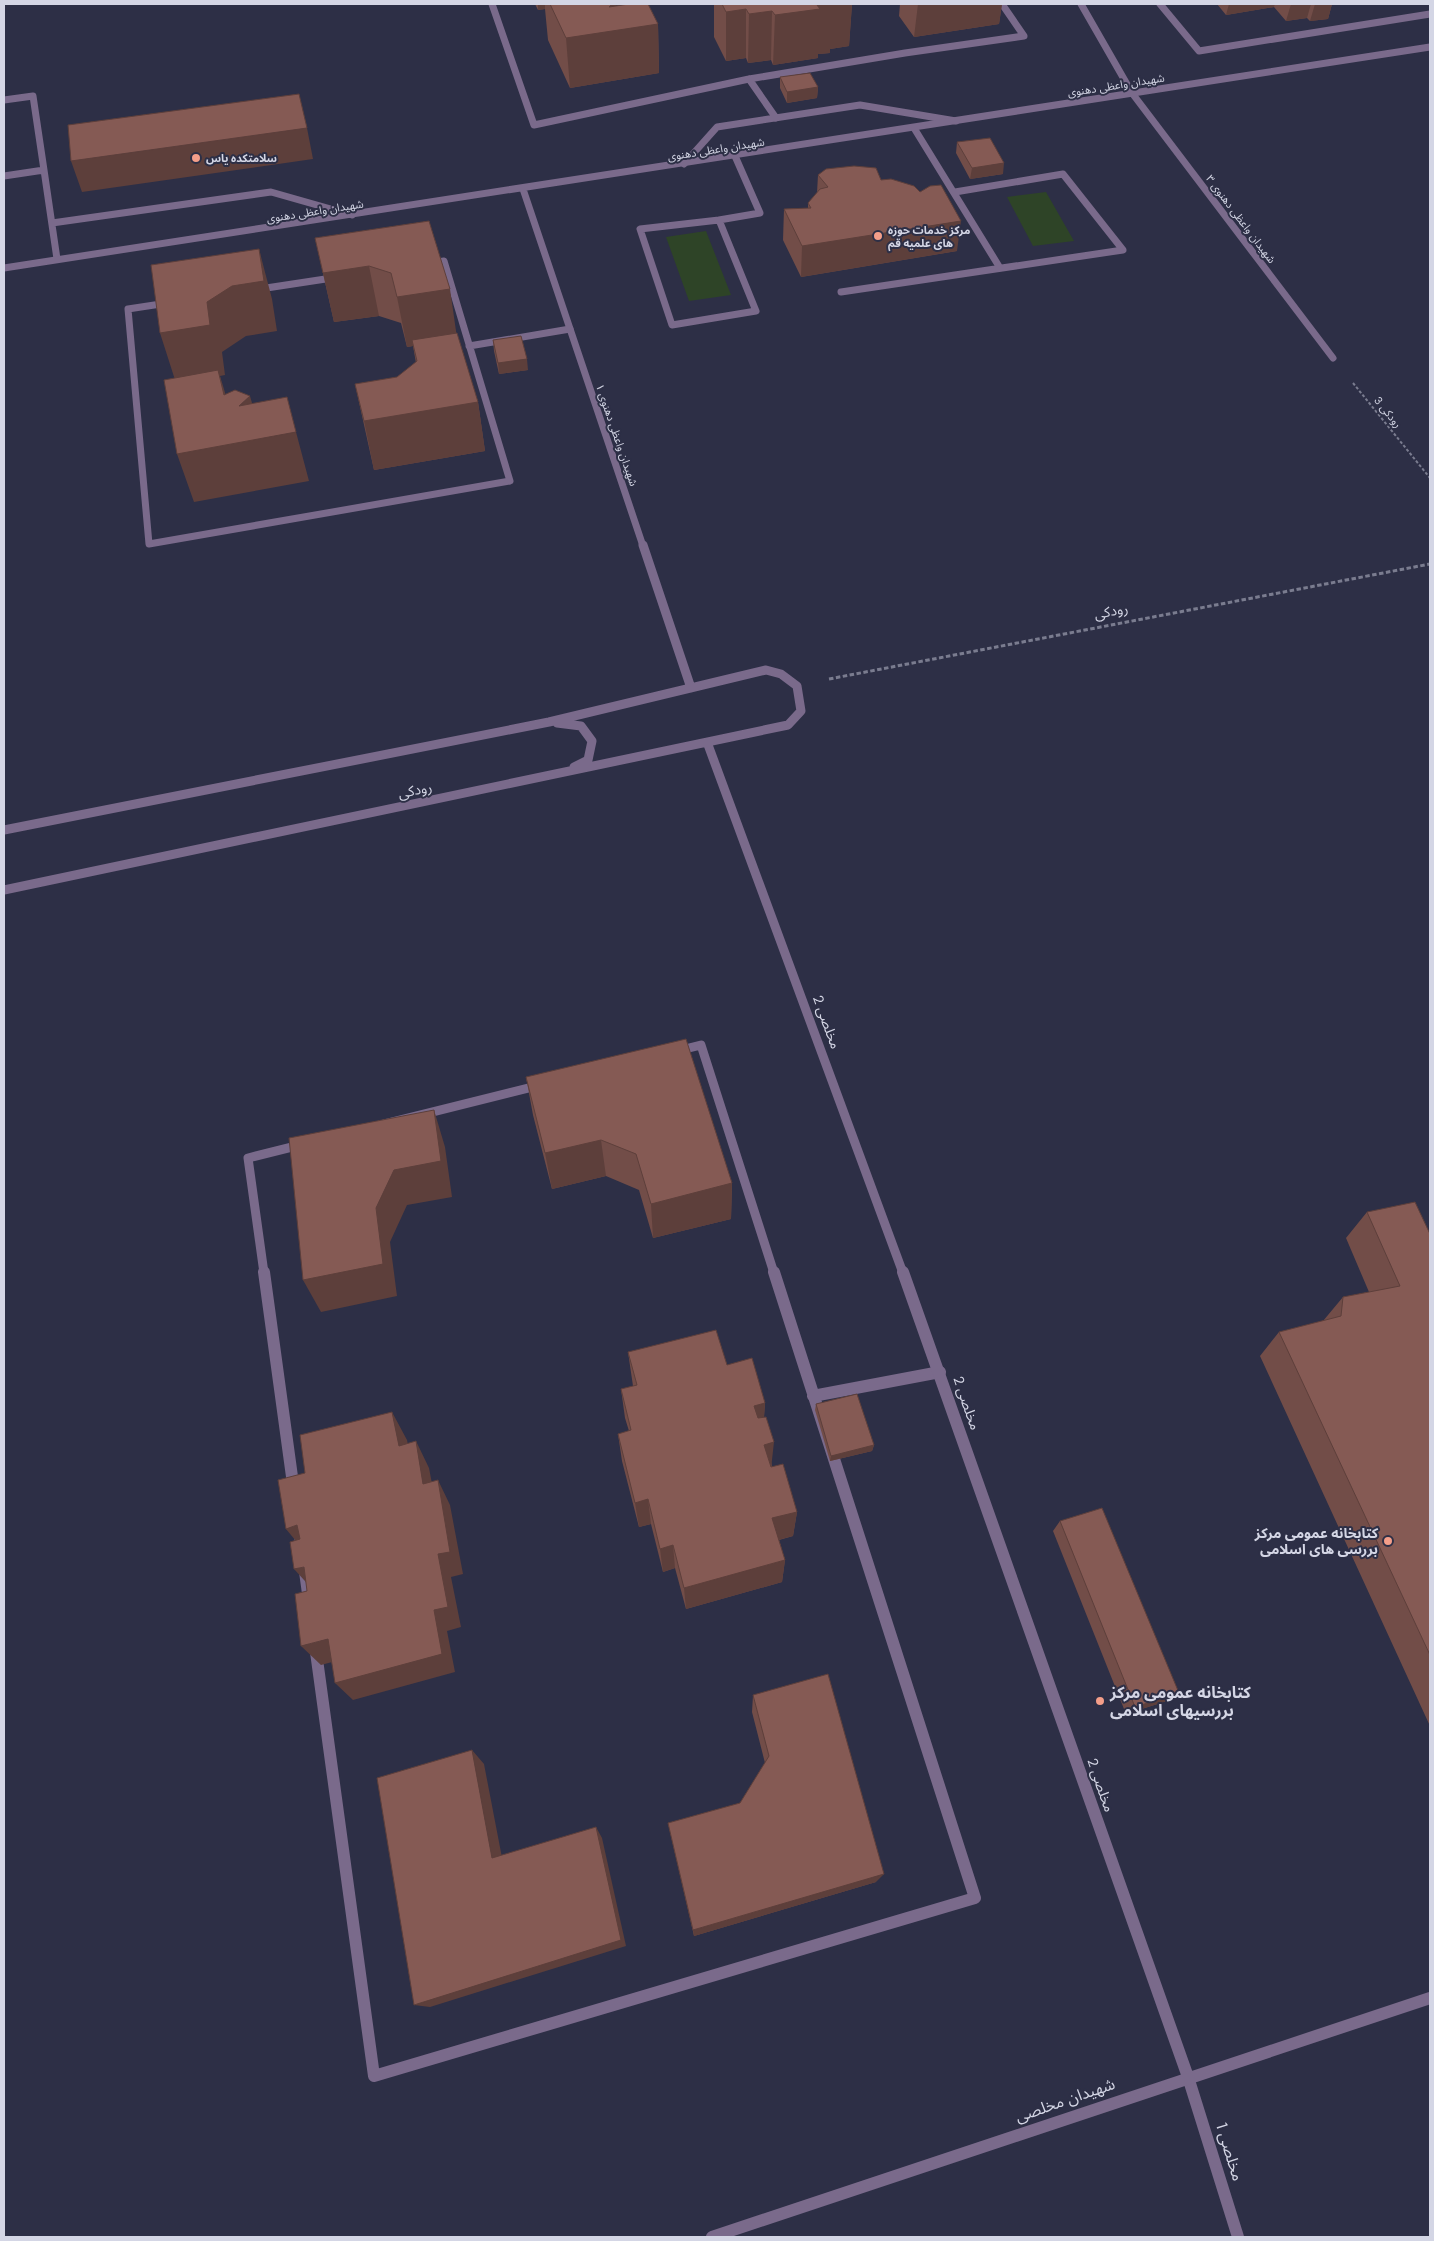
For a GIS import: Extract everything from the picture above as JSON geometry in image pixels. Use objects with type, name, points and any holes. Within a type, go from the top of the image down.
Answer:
[{"type":"street","points":[[492,4],[534,125],[749,79],[905,53],[1024,36],[1002,4]]},
{"type":"street","name":"شهیدان واعظی دهنوی ۳","points":[[1081,4],[1132,93],[1333,358]]},
{"type":"street","points":[[1160,4],[1199,51],[1430,14]]},
{"type":"street","name":"شهیدان واعظی دهنوی","points":[[4,268],[523,190],[1430,47]]},
{"type":"street","points":[[749,79],[776,118]]},
{"type":"street","points":[[4,100],[33,96],[57,259]]},
{"type":"street","points":[[684,164],[717,127],[860,106],[956,121]]},
{"type":"street","points":[[914,128],[1000,268]]},
{"type":"street","points":[[719,220],[756,311],[672,325],[640,229],[719,220],[760,213],[735,156]]},
{"type":"street","points":[[4,176],[44,170]]},
{"type":"street","points":[[841,292],[1123,250],[1063,174],[955,192]]},
{"type":"street","name":"شهیدان واعظی دهنوی ۱","points":[[523,190],[691,688]]},
{"type":"street","points":[[52,224],[271,192],[352,215]]},
{"type":"street","points":[[444,260],[469,346],[510,481],[149,544],[128,309],[444,260]]},
{"type":"street","points":[[469,346],[570,329]]},
{"type":"street","points":[[4,830],[548,722],[766,670],[781,674],[797,686]]},
{"type":"street","name":"رودکی","points":[[4,890],[788,725],[801,711],[797,686]]},
{"type":"street","points":[[548,722],[581,726],[592,741],[588,760],[560,774]]},
{"type":"street","name":"مخلصی 2","points":[[707,742],[940,1372],[1188,2077]]},
{"type":"street","points":[[701,1045],[813,1396],[975,1898],[374,2076],[248,1158],[701,1045]]},
{"type":"street","points":[[813,1396],[940,1372]]},
{"type":"street","name":"شهیدان مخلصی","points":[[712,2237],[1430,1998]]},
{"type":"street","name":"مخلصی 1","points":[[1188,2077],[1238,2237]]},
{"type":"path","name":"رودکی 3","points":[[1333,358],[1430,478]]},
{"type":"path","name":"رودکی","points":[[797,686],[1430,564]]},
{"type":"green space","points":[[1046,192],[1074,241],[1033,246],[1007,197]]},
{"type":"green space","points":[[706,231],[731,295],[689,301],[666,237]]},
{"type":"building","points":[[550,4],[612,4],[609,7],[648,4],[658,24],[566,38]]},
{"type":"building","points":[[722,4],[828,4],[817,5],[820,9],[775,15],[772,11],[749,14],[746,9],[726,12]]},
{"type":"building","points":[[810,73],[818,87],[787,92],[780,77]]},
{"type":"building","points":[[299,94],[307,128],[71,161],[68,125]]},
{"type":"building","points":[[990,138],[1004,163],[972,168],[957,142]]},
{"type":"building","points":[[854,166],[876,168],[881,180],[891,179],[914,186],[920,192],[930,186],[941,185],[961,221],[802,246],[784,209],[811,208],[808,203],[820,189],[828,187],[818,175],[826,169]]},
{"type":"building","points":[[429,221],[450,289],[397,297],[391,273],[369,266],[323,273],[315,238]]},
{"type":"building","points":[[259,249],[264,281],[232,286],[207,302],[210,325],[160,333],[151,265]]},
{"type":"building","points":[[457,333],[478,402],[364,421],[355,384],[397,377],[417,361],[412,340]]},
{"type":"building","points":[[521,336],[527,359],[498,363],[493,340]]},
{"type":"building","points":[[218,370],[224,395],[235,390],[250,396],[239,406],[287,397],[296,432],[177,454],[164,380]]},
{"type":"building","points":[[686,1039],[732,1183],[651,1204],[636,1154],[601,1140],[545,1153],[526,1077]]},
{"type":"building","points":[[434,1110],[441,1161],[394,1170],[376,1208],[383,1264],[303,1280],[289,1138]]},
{"type":"building","name":"کتابخانه عمومی مرکز بررسی های اسلامی","points":[[1415,1202],[1430,1234],[1430,1655],[1279,1332],[1341,1316],[1343,1297],[1400,1286],[1367,1212]]},
{"type":"building","points":[[716,1330],[727,1365],[752,1358],[765,1403],[754,1406],[758,1418],[766,1417],[774,1442],[764,1445],[771,1467],[783,1464],[797,1512],[772,1518],[785,1560],[684,1588],[673,1545],[660,1549],[648,1499],[635,1503],[618,1434],[631,1430],[621,1389],[637,1385],[628,1352]]},
{"type":"building","points":[[857,1394],[874,1445],[831,1456],[816,1404]]},
{"type":"building","points":[[392,1412],[399,1446],[416,1441],[423,1484],[438,1480],[450,1552],[438,1554],[448,1607],[434,1610],[442,1654],[335,1683],[328,1639],[301,1646],[295,1594],[307,1591],[304,1567],[294,1569],[290,1542],[300,1539],[297,1525],[286,1529],[278,1480],[305,1473],[300,1435]]},
{"type":"building","points":[[1102,1508],[1179,1693],[1135,1707],[1060,1521]]},
{"type":"building","points":[[828,1674],[884,1874],[693,1930],[668,1823],[740,1803],[769,1756],[753,1695]]},
{"type":"building","points":[[472,1750],[492,1858],[596,1827],[621,1940],[414,2005],[377,1778]]},
{"type":"place","name":"سلامتکده یاس","points":[[196,158]]},
{"type":"place","name":"مرکز خدمات حوزه های علمیه قم","points":[[878,236]]},
{"type":"place","name":"کتابخانه عمومی مرکز بررسی های اسلامی","points":[[1388,1541]]},
{"type":"place","name":"کتابخانه عمومی مرکز بررسیهای اسلامی","points":[[1100,1701]]}]
